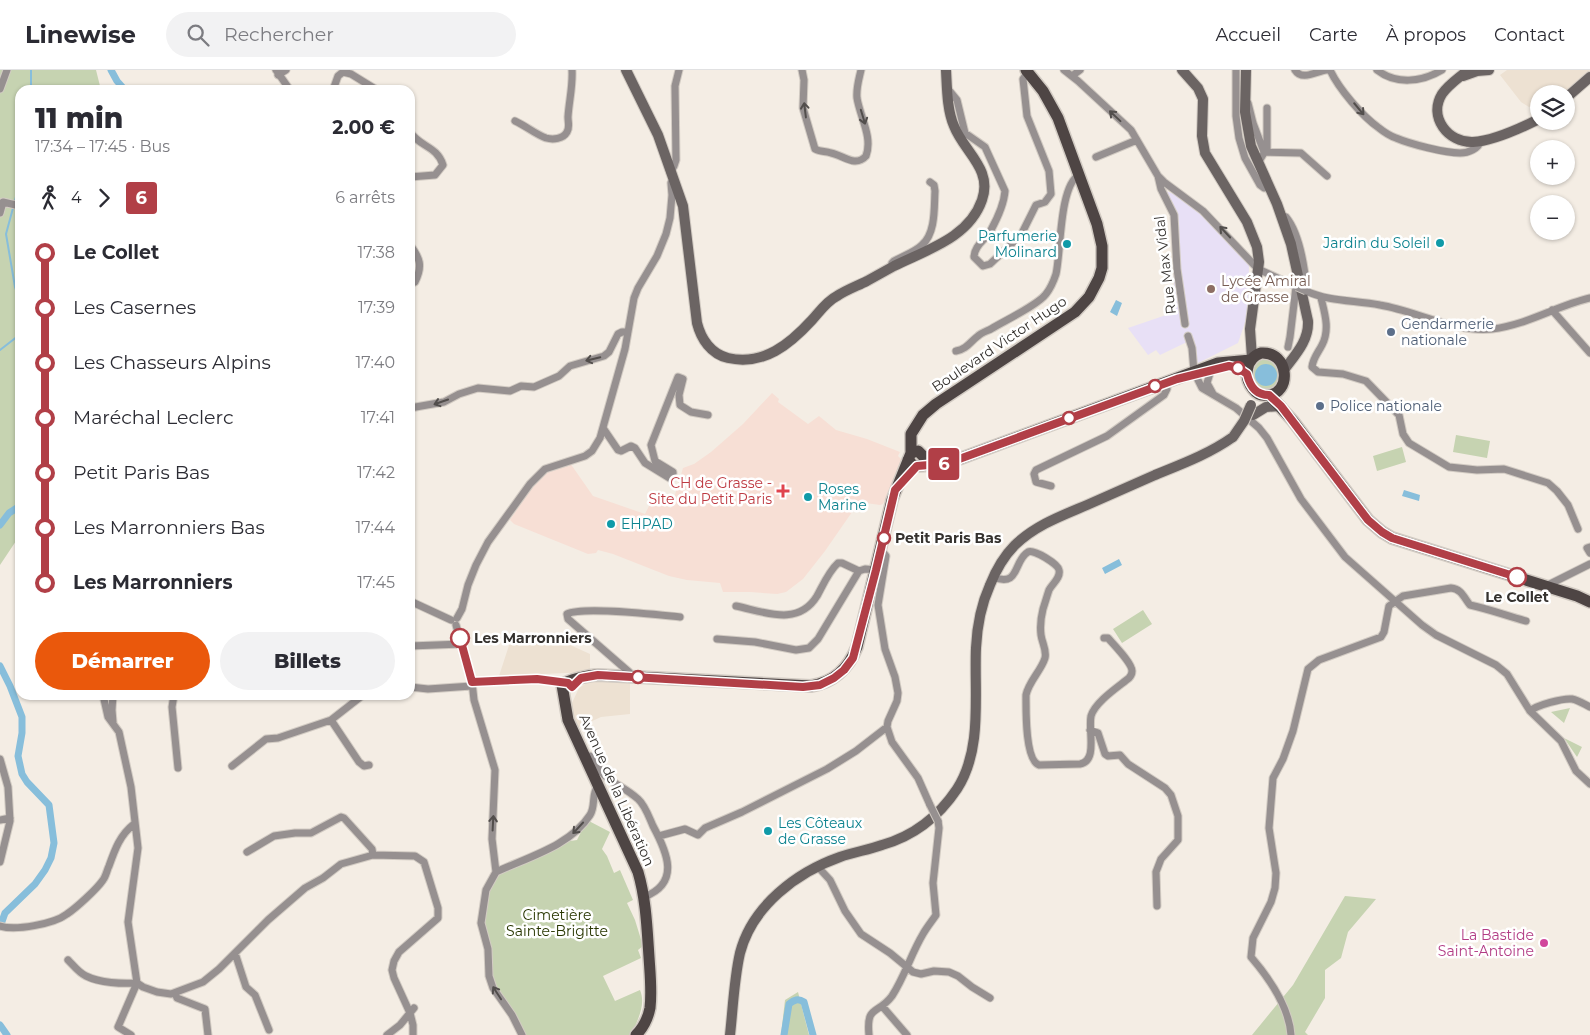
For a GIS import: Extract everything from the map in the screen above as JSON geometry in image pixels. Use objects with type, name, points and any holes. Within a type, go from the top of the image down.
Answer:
[{"type":"main road","points":[[626,70],[658,134],[684,213],[700,334],[713,351],[724,357],[744,361],[767,356],[782,348],[836,296],[930,250],[955,235],[977,212],[983,197],[985,181],[978,161],[957,134],[953,124],[946,70]]},
{"type":"main road","points":[[1182,70],[1202,94],[1204,106],[1200,125],[1205,153],[1253,234],[1257,247],[1258,268],[1250,329],[1251,359]]},
{"type":"main road","points":[[1246,70],[1245,112],[1250,146],[1282,216],[1291,244],[1308,321],[1303,345],[1292,349],[1285,356],[1257,355],[1248,364],[1247,374],[1253,388],[1256,409]]},
{"type":"main road","points":[[1489,70],[1464,74],[1447,87],[1440,97],[1438,108],[1439,118],[1445,130],[1453,137],[1467,142],[1516,130],[1530,123]]},
{"type":"main road","name":"Boulevard Victor Hugo","points":[[917,459],[919,421],[928,410],[1075,312],[1089,297],[1102,268],[1103,256],[1098,228],[1058,118],[1043,91],[1027,71]]},
{"type":"main road","points":[[1575,90],[1590,78]]},
{"type":"main road","points":[[1250,336],[1282,363],[1284,370],[1283,397],[1293,421]]},
{"type":"main road","points":[[1284,370],[1292,349]]},
{"type":"main road","points":[[1195,374],[1223,361],[1251,359]]},
{"type":"main road","points":[[565,689],[581,678],[592,675],[803,687],[828,682],[840,674],[853,658],[895,490],[917,459],[935,465],[951,462],[1171,381],[1195,374],[1234,367],[1247,374]]},
{"type":"main road","points":[[1253,388],[1259,394],[1268,395],[1277,392],[1282,386]]},
{"type":"main road","points":[[1268,395],[1281,406],[1368,520],[1382,532],[1392,538],[1590,602]]},
{"type":"main road","points":[[730,1035],[740,953],[744,940],[769,901],[788,884],[818,866],[840,857],[885,845],[911,833],[932,819],[947,804],[963,779],[970,759],[974,733],[978,619],[993,577],[1005,556],[1014,546],[1047,522],[1198,458],[1233,437],[1245,427],[1256,409],[1268,395]]},
{"type":"main road","points":[[1256,409],[1281,406]]},
{"type":"main road","name":"Avenue de la Libération","points":[[565,689],[568,720],[638,872],[644,897],[650,974],[650,1007],[646,1021],[636,1035]]},
{"type":"street","points":[[0,89],[7,70]]},
{"type":"street","points":[[286,70],[277,72],[286,85]]},
{"type":"street","points":[[515,121],[547,138],[558,139],[564,136],[570,126],[568,116],[573,82],[572,70]]},
{"type":"street","points":[[522,1035],[512,1015],[493,988],[489,976],[488,949],[481,923],[486,890],[496,872],[492,838],[495,770],[476,707],[472,684],[455,621],[462,609],[468,585],[476,565],[488,542],[530,484],[545,470],[585,456],[592,451],[600,438],[628,332],[634,298],[658,256],[670,218],[672,195],[669,174],[676,160],[676,86],[679,70]]},
{"type":"street","points":[[802,70],[804,80],[803,108],[815,149],[852,161],[858,161],[866,156],[868,146],[857,92],[861,70]]},
{"type":"street","points":[[1064,70],[1130,130],[1138,140],[1158,176],[1210,218],[1258,268],[1295,288],[1321,298],[1378,304],[1455,326],[1474,329],[1510,326],[1590,298]]},
{"type":"street","points":[[1072,76],[1080,70]]},
{"type":"street","points":[[1236,70],[1236,116],[1242,147],[1260,185],[1264,188],[1269,187]]},
{"type":"street","points":[[1295,70],[1297,74],[1303,76],[1322,71]]},
{"type":"street","points":[[1330,70],[1337,82],[1368,120],[1395,138],[1460,153],[1476,149],[1480,145],[1481,140]]},
{"type":"street","points":[[1377,70],[1390,78],[1403,80],[1424,78],[1442,70]]},
{"type":"street","points":[[947,89],[957,100],[965,133],[985,147],[1005,191],[990,231],[975,249],[974,257],[983,266],[990,264],[1021,235],[1036,204],[1045,202],[1051,194],[1049,171],[1027,116],[1023,79],[1027,71]]},
{"type":"street","points":[[335,85],[338,76],[343,72],[351,74],[369,85]]},
{"type":"street","points":[[1245,91],[1253,123],[1264,152]]},
{"type":"street","points":[[1258,163],[1267,148],[1267,108]]},
{"type":"street","points":[[415,138],[440,156],[443,165],[435,175],[415,177]]},
{"type":"street","points":[[1096,157],[1138,140]]},
{"type":"street","points":[[1264,152],[1302,152],[1327,176]]},
{"type":"street","points":[[956,351],[964,350],[978,336],[1045,296],[1056,276],[1063,211],[1071,183],[1079,175]]},
{"type":"street","name":"Rue Max Vidal","points":[[1158,176],[1161,189],[1174,215],[1176,269],[1185,324]]},
{"type":"street","points":[[894,266],[892,263],[894,261],[922,246],[928,239],[932,229],[935,191],[934,185],[930,182]]},
{"type":"street","points":[[0,213],[3,202],[15,205]]},
{"type":"street","points":[[1282,216],[1286,217],[1290,222],[1297,240],[1305,270],[1306,291]]},
{"type":"street","points":[[415,252],[420,266],[420,274],[415,282]]},
{"type":"street","points":[[1292,349],[1290,337],[1295,288]]},
{"type":"street","points":[[1321,298],[1327,324],[1327,335],[1314,359],[1312,367],[1314,370],[1342,374],[1366,381],[1399,415],[1403,434],[1410,443],[1449,467],[1477,470],[1504,469],[1548,483],[1568,505],[1578,529]]},
{"type":"street","points":[[1552,310],[1590,352]]},
{"type":"street","points":[[415,407],[444,402],[459,394],[478,388],[510,391],[521,386],[534,387],[559,376],[570,366],[604,356],[610,352],[618,334],[628,332]]},
{"type":"street","points":[[1188,336],[1192,348],[1195,374],[1202,388],[1243,413],[1260,428],[1301,499],[1345,557],[1409,614],[1436,635],[1496,665],[1508,674],[1530,711],[1561,741],[1576,771],[1590,784]]},
{"type":"street","points":[[1211,370],[1208,375],[1208,383],[1214,394]]},
{"type":"street","points":[[603,428],[618,450],[621,452],[631,446],[635,448],[645,463],[671,479],[673,472],[655,461],[651,445],[678,377],[683,379],[679,395],[680,405],[690,412],[708,414]]},
{"type":"street","points":[[1051,486],[1036,482],[1034,474],[1036,470],[1108,436],[1164,395],[1171,381]]},
{"type":"street","points":[[1590,547],[1587,548],[1590,553]]},
{"type":"street","points":[[869,1035],[869,1016],[871,1012],[882,1006],[891,996],[908,967],[923,933],[936,915],[933,883],[939,828],[938,821],[918,778],[892,742],[887,727],[897,701],[898,693],[896,677],[885,649],[878,605],[886,556],[881,550]]},
{"type":"street","points":[[993,577],[1001,580],[1010,579],[1023,557],[1030,551],[1034,551],[1057,566],[1059,571],[1058,577],[1050,589],[1040,627],[1046,654],[1027,688],[1026,695],[1028,735],[1032,759],[1035,764],[1086,763],[1089,760],[1091,754],[1090,730],[1093,709],[1132,674],[1132,669],[1124,658],[1108,638],[1104,638]]},
{"type":"street","points":[[736,606],[785,616],[798,613],[812,603],[838,563],[859,571]]},
{"type":"street","points":[[1545,586],[1590,564]]},
{"type":"street","points":[[717,639],[755,642],[796,650],[808,648],[818,639],[859,571],[865,569],[876,570]]},
{"type":"street","points":[[1291,1035],[1290,1024],[1278,995],[1251,957],[1252,938],[1275,888],[1276,873],[1269,828],[1273,778],[1283,759],[1293,731],[1308,669],[1319,660],[1381,637],[1384,632],[1389,606],[1403,596],[1456,588],[1464,595],[1470,605],[1497,611],[1503,615],[1526,621]]},
{"type":"street","points":[[415,603],[455,621]]},
{"type":"street","points":[[633,677],[568,619],[567,614],[578,611],[628,612],[680,617]]},
{"type":"street","points":[[415,646],[462,644]]},
{"type":"street","points":[[415,688],[428,689],[537,679],[565,689]]},
{"type":"street","points":[[1530,711],[1534,707],[1568,699],[1576,700],[1590,707]]},
{"type":"street","points":[[104,700],[108,717],[119,732],[123,747],[131,787],[138,848],[128,922],[138,983],[118,1027],[131,1035]]},
{"type":"street","points":[[113,700],[114,725]]},
{"type":"street","points":[[173,700],[172,707],[178,768]]},
{"type":"street","points":[[232,766],[266,739],[278,738],[331,720],[357,700]]},
{"type":"street","points":[[331,720],[359,762],[364,766],[370,765]]},
{"type":"street","points":[[659,836],[685,829],[698,835],[705,828],[742,812],[827,769],[856,751],[887,727]]},
{"type":"street","points":[[1090,730],[1098,732],[1105,754],[1108,756],[1120,755],[1128,764],[1165,788],[1173,800],[1178,816],[1178,840],[1160,859],[1156,872],[1157,906]]},
{"type":"street","points":[[585,758],[593,757],[598,770],[638,799],[659,836],[667,856],[668,870],[664,883],[654,892],[644,897]]},
{"type":"street","points":[[0,759],[8,788],[10,818],[0,862]]},
{"type":"street","points":[[496,872],[559,843],[574,833],[589,817],[598,786]]},
{"type":"street","points":[[247,852],[274,836],[311,833],[341,817],[372,849],[373,855]]},
{"type":"street","points":[[0,820],[10,818]]},
{"type":"street","points":[[1,926],[6,928],[22,928],[56,920],[67,915],[104,879],[115,848],[126,830],[134,824]]},
{"type":"street","points":[[68,960],[85,976],[129,984],[138,983],[157,992],[175,993],[203,982],[235,954],[268,920],[305,888],[323,878],[341,864],[373,855],[415,856],[424,862],[438,908],[438,918],[398,952],[394,960],[392,970],[394,978],[412,1010],[413,1035]]},
{"type":"street","points":[[818,866],[830,880],[845,911],[861,934],[890,953],[913,972],[921,974],[934,971],[949,972],[990,998]]},
{"type":"street","points":[[235,954],[246,987],[255,995],[269,1030]]},
{"type":"street","points":[[175,993],[177,998],[206,1010],[208,1035]]},
{"type":"street","points":[[882,1006],[907,1035]]},
{"type":"street","points":[[387,1035],[400,1025],[412,1010]]},
{"type":"shaded area","points":[[1507,70],[1590,70],[1573,85],[1530,85],[1529,107],[1521,102],[1500,75]]},
{"type":"shaded area","name":"Lycée Amiral de Grasse","points":[[1166,191],[1176,195],[1205,218],[1249,265],[1248,314],[1238,343],[1192,366],[1187,342],[1160,355],[1156,350],[1148,355],[1128,328],[1175,312],[1171,215]]},
{"type":"shaded area","name":"CH de Grasse - Site du Petit Paris","points":[[772,393],[779,399],[778,402],[808,424],[819,416],[836,430],[867,439],[900,452],[898,456],[903,461],[883,504],[859,502],[803,579],[786,592],[777,594],[723,592],[720,583],[687,580],[669,576],[598,550],[596,553],[588,554],[514,524],[510,520],[532,486],[545,472],[570,463],[593,496],[645,514],[652,500],[671,508],[683,468],[694,464],[711,452],[743,424]]},
{"type":"shaded area","points":[[513,633],[559,640],[590,654],[590,672],[499,676]]},
{"type":"shaded area","points":[[593,679],[630,681],[630,714],[601,717],[577,728],[571,705],[579,688]]},
{"type":"green space","points":[[0,70],[96,70],[100,85],[15,85],[15,542],[0,565]]},
{"type":"green space","points":[[1263,357],[1275,362],[1278,370],[1279,377],[1277,383],[1271,389],[1259,388],[1253,376],[1254,363]]},
{"type":"green space","points":[[1456,435],[1490,441],[1487,458],[1453,452]]},
{"type":"green space","points":[[1402,447],[1406,462],[1377,471],[1373,456]]},
{"type":"green space","points":[[1143,610],[1152,624],[1122,643],[1113,629]]},
{"type":"green space","points":[[1570,708],[1564,723],[1551,712]]},
{"type":"green space","points":[[1564,738],[1582,747],[1577,757]]},
{"type":"green space","name":"Cimetière Sainte-Brigitte","points":[[587,820],[610,832],[602,849],[614,873],[620,870],[633,900],[627,903],[635,920],[643,946],[638,950],[641,958],[603,976],[615,1001],[640,990],[642,996],[641,1011],[630,1035],[525,1035],[493,980],[483,923],[486,897],[492,884],[500,874],[570,841],[577,840]]},
{"type":"green space","points":[[1345,896],[1376,899],[1348,932],[1341,958],[1325,970],[1325,998],[1305,1032],[1308,1035],[1252,1035],[1293,985]]},
{"type":"green space","points":[[798,992],[809,1035],[781,1035],[785,1000]]},
{"type":"water","points":[[1116,300],[1122,303],[1117,316],[1110,312]]},
{"type":"water","points":[[1266,364],[1276,371],[1277,375],[1270,385],[1266,386],[1256,379],[1255,375],[1262,365]]},
{"type":"water","points":[[1404,490],[1420,495],[1419,501],[1402,496]]},
{"type":"water","points":[[1119,559],[1122,565],[1105,574],[1102,568]]},
{"type":"waterway","points":[[31,70],[31,85]]},
{"type":"waterway","points":[[111,70],[121,85]]},
{"type":"waterway","points":[[15,201],[6,234],[15,287]]},
{"type":"waterway","points":[[0,350],[15,338]]},
{"type":"waterway","points":[[0,525],[9,513],[15,509]]},
{"type":"waterway","points":[[0,666],[15,699]]},
{"type":"waterway","points":[[0,927],[5,913],[35,884],[45,870],[51,858],[54,843],[49,805],[22,774],[18,756],[22,733],[22,717],[15,700]]},
{"type":"waterway","points":[[784,1035],[789,1004],[798,1000],[804,1002],[813,1035]]},
{"type":"waterway","points":[[0,1025],[7,1035]]},
{"type":"bus line","name":"6","points":[[460,638],[472,682],[537,679],[568,683],[572,687],[581,678],[598,675],[803,687],[820,685],[840,674],[853,658],[895,490],[917,466],[951,462],[1177,379],[1229,366],[1238,368],[1247,374],[1250,384],[1256,391],[1262,395],[1269,395],[1281,406],[1368,520],[1382,532],[1392,538],[1517,577]]},
{"type":"place","name":"Jardin du Soleil","points":[[1440,243]]},
{"type":"place","name":"Parfumerie Molinard","points":[[1067,244]]},
{"type":"place","name":"Lycée Amiral de Grasse","points":[[1211,289]]},
{"type":"place","name":"Gendarmerie nationale","points":[[1391,332]]},
{"type":"place","name":"Police nationale","points":[[1320,406]]},
{"type":"place","name":"CH de Grasse - Site du Petit Paris","points":[[783,491]]},
{"type":"place","name":"Roses Marine","points":[[808,497]]},
{"type":"place","name":"EHPAD","points":[[611,524]]},
{"type":"place","name":"Petit Paris Bas","points":[[884,538]]},
{"type":"place","name":"Le Collet","points":[[1517,577]]},
{"type":"place","name":"Les Marronniers","points":[[460,638]]},
{"type":"place","name":"Les Côteaux de Grasse","points":[[768,831]]},
{"type":"place","name":"La Bastide Saint-Antoine","points":[[1544,943]]}]
